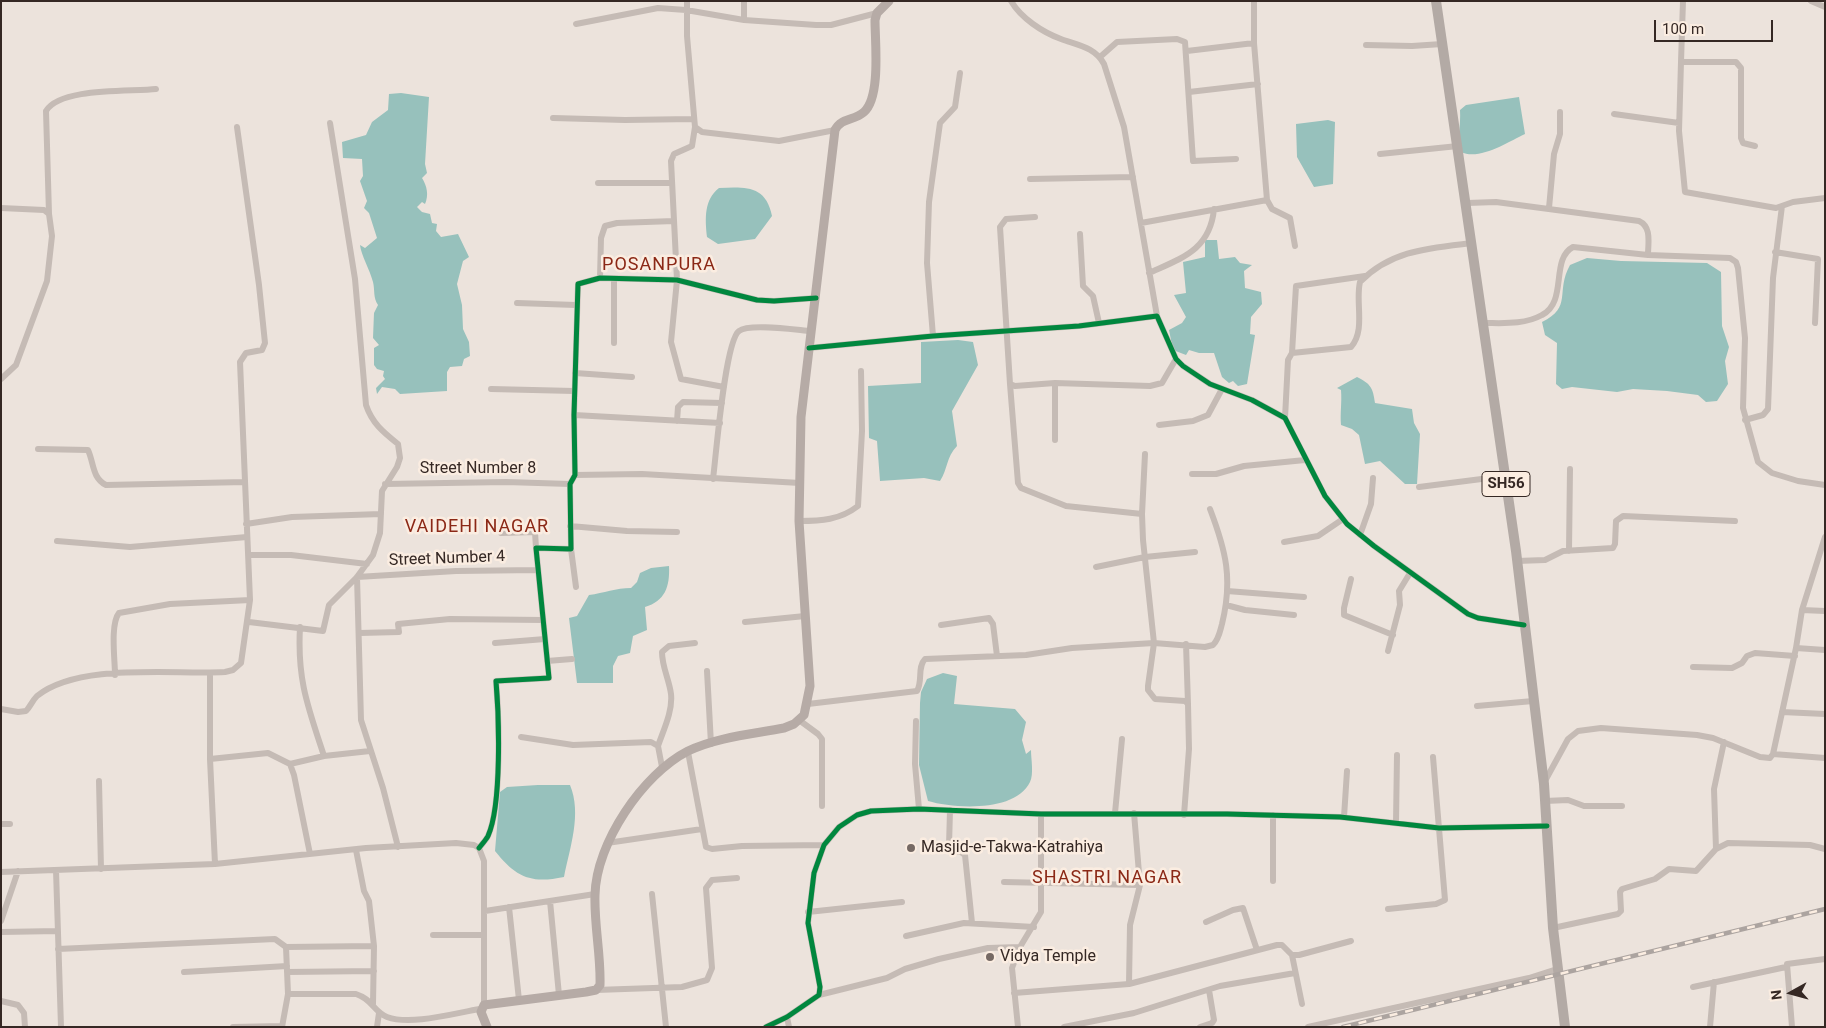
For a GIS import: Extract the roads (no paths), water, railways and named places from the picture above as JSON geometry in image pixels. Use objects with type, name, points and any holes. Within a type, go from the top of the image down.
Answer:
[{"type":"main road","points":[[487,1027],[482,1007],[596,990],[600,982],[595,894],[597,870],[606,844],[652,777],[662,767],[688,752],[711,744],[784,728],[804,715],[808,704],[809,654],[799,521],[801,417],[811,331],[836,130],[842,120],[865,111],[872,96],[876,72],[877,13],[889,1]]},
{"type":"main road","name":"SH56","points":[[1436,1],[1467,203],[1517,561],[1544,784],[1553,928],[1565,1027]]},
{"type":"street","points":[[687,1],[686,10],[695,127],[692,146],[672,157],[671,183],[677,280],[671,335],[680,376],[684,381],[724,387]]},
{"type":"street","points":[[744,1],[744,20]]},
{"type":"street","points":[[1011,1],[1037,27],[1059,39],[1089,49],[1100,57],[1124,127],[1157,316],[1176,359],[1210,384],[1252,400],[1285,418]]},
{"type":"street","points":[[1254,1],[1254,42],[1267,200],[1272,209],[1290,218],[1295,246]]},
{"type":"street","points":[[1683,1],[1679,123],[1685,192],[1776,208],[1825,198]]},
{"type":"street","points":[[1811,1],[1825,7]]},
{"type":"street","points":[[576,24],[658,8],[686,10],[744,20],[831,25],[877,13]]},
{"type":"street","points":[[1100,57],[1117,42],[1182,40],[1185,42],[1193,161],[1236,159]]},
{"type":"street","points":[[1187,51],[1254,42]]},
{"type":"street","points":[[1366,45],[1412,46],[1442,44]]},
{"type":"street","points":[[1681,62],[1736,62],[1739,64],[1742,68],[1741,138],[1743,143],[1755,146]]},
{"type":"street","points":[[933,336],[926,263],[929,202],[940,123],[954,107],[960,73]]},
{"type":"street","points":[[1189,92],[1258,84]]},
{"type":"street","points":[[1,379],[16,365],[48,281],[52,236],[49,214],[46,111],[50,104],[74,95],[156,89]]},
{"type":"street","points":[[1549,208],[1554,154],[1560,134],[1560,112]]},
{"type":"street","points":[[1614,114],[1679,123]]},
{"type":"street","points":[[553,118],[693,119]]},
{"type":"street","points":[[249,622],[323,631],[328,605],[358,577],[377,544],[382,491],[397,467],[400,450],[398,444],[377,427],[366,405],[355,278],[330,123]]},
{"type":"street","points":[[1,709],[18,712],[26,711],[37,697],[73,679],[84,676],[149,671],[210,673],[233,670],[241,663],[249,622],[250,555],[246,524],[240,362],[246,353],[262,350],[265,343],[259,285],[237,127]]},
{"type":"street","points":[[695,127],[702,132],[780,141],[836,130]]},
{"type":"street","points":[[1380,154],[1458,146]]},
{"type":"street","points":[[1030,180],[1133,177]]},
{"type":"street","points":[[598,183],[671,183]]},
{"type":"street","points":[[1141,223],[1267,200]]},
{"type":"street","points":[[1467,203],[1496,202],[1639,221],[1646,227],[1648,232],[1648,255]]},
{"type":"street","points":[[1745,420],[1763,414],[1768,409],[1775,252],[1782,206]]},
{"type":"street","points":[[1,208],[34,209],[49,214]]},
{"type":"street","points":[[1149,273],[1172,264],[1199,245],[1212,226],[1214,209]]},
{"type":"street","points":[[1036,217],[1006,219],[1000,227],[1018,483],[1021,488],[1066,506],[1142,514]]},
{"type":"street","points":[[600,278],[601,238],[605,226],[617,223],[674,221]]},
{"type":"street","points":[[1080,234],[1083,286],[1093,296],[1098,323]]},
{"type":"street","points":[[1292,353],[1351,347],[1356,341],[1359,325],[1360,282],[1365,276],[1396,256],[1472,243]]},
{"type":"street","points":[[1484,323],[1516,322],[1532,319],[1548,311],[1556,300],[1562,262],[1568,250],[1573,248],[1648,255],[1722,256],[1736,262],[1745,338],[1745,420],[1758,462],[1764,468],[1791,479],[1825,485]]},
{"type":"street","points":[[1775,252],[1818,260],[1814,323]]},
{"type":"street","points":[[1365,276],[1296,286],[1292,353],[1288,360],[1285,418],[1325,496],[1343,519],[1360,535],[1468,614],[1478,618],[1524,625]]},
{"type":"street","points":[[576,587],[570,526],[570,484],[575,475],[574,391],[578,284],[600,278],[677,280],[757,300],[774,302],[816,298]]},
{"type":"street","points":[[614,279],[614,343]]},
{"type":"street","points":[[516,304],[576,305]]},
{"type":"street","points":[[809,348],[1098,323],[1157,316]]},
{"type":"street","points":[[713,478],[724,387],[732,343],[739,331],[750,328],[811,331]]},
{"type":"street","points":[[1010,384],[1015,386],[1055,383],[1158,385],[1162,383],[1176,359]]},
{"type":"street","points":[[799,521],[824,520],[838,517],[858,506],[862,431],[861,371]]},
{"type":"street","points":[[575,373],[632,377]]},
{"type":"street","points":[[1055,383],[1055,440]]},
{"type":"street","points":[[491,389],[574,391]]},
{"type":"street","points":[[1159,425],[1193,421],[1208,415],[1222,389]]},
{"type":"street","points":[[677,421],[678,407],[683,402],[722,403]]},
{"type":"street","points":[[574,416],[720,423]]},
{"type":"street","points":[[38,449],[88,450],[94,472],[100,482],[106,485],[244,482]]},
{"type":"street","points":[[1145,454],[1142,514],[1154,643],[1148,686],[1152,697],[1185,701],[1188,704]]},
{"type":"street","points":[[1192,474],[1216,474],[1244,466],[1305,460]]},
{"type":"street","points":[[1569,551],[1570,469]]},
{"type":"street","points":[[575,475],[642,474],[800,483]]},
{"type":"street","points":[[1419,487],[1505,476]]},
{"type":"street","points":[[1360,535],[1371,504],[1373,478]]},
{"type":"street","name":"Street Number 8","points":[[385,484],[506,482],[570,484]]},
{"type":"street","points":[[808,704],[917,691],[920,686],[921,665],[925,659],[1026,655],[1072,648],[1154,643],[1186,644],[1205,647],[1213,645],[1218,638],[1226,605],[1227,591],[1224,546],[1210,509]]},
{"type":"street","points":[[246,524],[292,517],[381,514]]},
{"type":"street","points":[[1517,561],[1546,560],[1563,551],[1613,548],[1615,544],[1616,521],[1623,516],[1735,521]]},
{"type":"street","points":[[1284,542],[1318,536],[1343,519]]},
{"type":"street","points":[[570,526],[628,531],[677,532]]},
{"type":"street","points":[[479,848],[487,838],[494,812],[498,703],[496,681],[549,678],[537,570],[535,532],[501,533]]},
{"type":"street","points":[[56,542],[130,547],[247,537]]},
{"type":"street","points":[[1544,784],[1568,739],[1573,734],[1584,729],[1696,735],[1724,742],[1760,757],[1770,758],[1796,648],[1802,610],[1825,537]]},
{"type":"street","points":[[536,548],[572,549]]},
{"type":"street","points":[[1096,567],[1145,557],[1195,552]]},
{"type":"street","points":[[250,555],[291,555],[367,564]]},
{"type":"street","name":"Street Number 4","points":[[358,577],[456,571],[537,570]]},
{"type":"street","points":[[1388,651],[1400,605],[1400,591],[1410,573]]},
{"type":"street","points":[[358,577],[361,720],[383,788],[398,847]]},
{"type":"street","points":[[1351,578],[1344,615],[1393,635]]},
{"type":"street","points":[[1227,591],[1304,597]]},
{"type":"street","points":[[115,675],[114,628],[116,617],[119,613],[170,604],[250,600]]},
{"type":"street","points":[[1226,605],[1244,610],[1294,615]]},
{"type":"street","points":[[1802,610],[1825,612]]},
{"type":"street","points":[[745,622],[805,616]]},
{"type":"street","points":[[941,625],[989,618],[992,620],[995,630],[997,656]]},
{"type":"street","points":[[360,633],[399,632],[398,624],[450,619],[543,620]]},
{"type":"street","points":[[300,627],[300,674],[305,698],[324,756]]},
{"type":"street","points":[[495,642],[545,638]]},
{"type":"street","points":[[662,767],[658,746],[667,721],[672,695],[665,673],[662,652],[668,646],[695,643]]},
{"type":"street","points":[[1184,815],[1189,749],[1186,644]]},
{"type":"street","points":[[1796,648],[1825,650]]},
{"type":"street","points":[[1693,667],[1732,668],[1742,663],[1747,656],[1755,653],[1794,656]]},
{"type":"street","points":[[547,661],[572,659]]},
{"type":"street","points":[[707,671],[711,744]]},
{"type":"street","points":[[210,673],[210,760],[215,864]]},
{"type":"street","points":[[1477,706],[1533,701]]},
{"type":"street","points":[[1782,712],[1825,714]]},
{"type":"street","points":[[799,720],[822,739],[822,806]]},
{"type":"street","points":[[916,721],[915,764],[919,809]]},
{"type":"street","points":[[520,737],[573,745],[651,742],[658,746]]},
{"type":"street","points":[[1115,813],[1122,739]]},
{"type":"street","points":[[1716,849],[1714,789],[1724,742]]},
{"type":"street","points":[[210,760],[268,753],[290,764],[324,756],[370,751]]},
{"type":"street","points":[[688,752],[706,847],[712,850],[742,846],[824,845]]},
{"type":"street","points":[[1772,754],[1825,758]]},
{"type":"street","points":[[1396,823],[1397,755]]},
{"type":"street","points":[[1388,909],[1436,904],[1445,900],[1433,757]]},
{"type":"street","points":[[290,764],[294,775],[310,854]]},
{"type":"street","points":[[1344,817],[1347,771]]},
{"type":"street","points":[[99,780],[101,869]]},
{"type":"street","points":[[1545,801],[1568,800],[1584,806],[1622,806]]},
{"type":"street","points":[[819,995],[820,987],[808,912],[814,873],[824,845],[839,827],[857,815],[871,811],[919,809],[1041,814],[1273,815],[1344,817],[1439,828],[1547,826]]},
{"type":"street","points":[[950,810],[949,846],[952,852],[961,852],[965,856],[972,922]]},
{"type":"street","points":[[1129,984],[1130,925],[1140,884],[1134,813]]},
{"type":"street","points":[[1018,1027],[1012,968],[1020,947],[1034,927],[1040,912],[1041,814]]},
{"type":"street","points":[[1273,815],[1273,881]]},
{"type":"street","points":[[1,824],[10,824]]},
{"type":"street","points":[[606,844],[702,829]]},
{"type":"street","points":[[1553,928],[1618,914],[1621,911],[1620,892],[1622,889],[1655,879],[1669,869],[1696,871],[1716,849],[1728,843],[1810,845],[1825,849]]},
{"type":"street","points":[[1,872],[215,864],[398,847],[468,844],[479,848],[484,861],[485,911],[482,1007],[408,1020],[385,1017],[364,996],[356,994],[288,994]]},
{"type":"street","points":[[356,850],[364,891],[369,901],[374,946],[373,1004]]},
{"type":"street","points":[[56,870],[61,1027]]},
{"type":"street","points":[[1,921],[18,871]]},
{"type":"street","points":[[596,990],[682,987],[707,980],[712,968],[706,888],[712,880],[737,878]]},
{"type":"street","points":[[1004,882],[1040,881],[1140,884]]},
{"type":"street","points":[[485,911],[595,894]]},
{"type":"street","points":[[652,894],[666,1027]]},
{"type":"street","points":[[550,901],[559,995]]},
{"type":"street","points":[[808,912],[902,902]]},
{"type":"street","points":[[509,907],[519,1000]]},
{"type":"street","points":[[1206,922],[1233,910],[1243,908],[1257,950]]},
{"type":"street","points":[[906,936],[972,922],[1034,927]]},
{"type":"street","points":[[1,932],[58,931]]},
{"type":"street","points":[[433,935],[484,935]]},
{"type":"street","points":[[58,949],[266,939],[276,939],[286,947],[374,946]]},
{"type":"street","points":[[1292,955],[1299,955],[1351,941]]},
{"type":"street","points":[[1014,993],[1129,984],[1282,945],[1292,955],[1302,1004]]},
{"type":"street","points":[[233,1027],[282,1026],[288,994],[286,947]]},
{"type":"street","points":[[766,1027],[787,1017],[819,995],[887,978],[905,969],[940,959],[988,948],[1020,947]]},
{"type":"street","points":[[1693,987],[1786,967],[1790,962],[1825,958]]},
{"type":"street","points":[[1786,967],[1792,1027]]},
{"type":"street","points":[[184,972],[287,969],[374,971]]},
{"type":"street","points":[[1308,1027],[1529,978],[1558,969]]},
{"type":"street","points":[[1064,1027],[1140,1011],[1209,990],[1255,979],[1296,973]]},
{"type":"street","points":[[1710,1027],[1714,982]]},
{"type":"street","points":[[1200,1027],[1212,1023],[1214,1020],[1209,990]]},
{"type":"street","points":[[1,1001],[18,1005],[24,1013],[25,1027]]},
{"type":"street","points":[[377,1027],[379,1012]]},
{"type":"street","points":[[787,1017],[789,1027]]},
{"type":"water","points":[[401,93],[429,97],[425,164],[427,173],[422,178],[426,187],[427,197],[425,204],[422,202],[417,207],[422,212],[430,214],[432,223],[437,224],[436,231],[441,237],[458,234],[469,257],[463,261],[457,284],[462,305],[463,329],[469,342],[470,356],[464,359],[462,366],[450,367],[447,372],[447,391],[400,394],[395,389],[382,387],[377,394],[376,388],[385,379],[383,376],[384,371],[377,369],[374,365],[374,348],[379,345],[373,338],[374,313],[378,305],[375,300],[372,277],[360,245],[365,248],[377,238],[369,213],[364,208],[367,201],[360,181],[363,176],[362,159],[343,158],[342,142],[366,135],[372,122],[388,110],[389,94]]},
{"type":"water","points":[[1519,97],[1525,134],[1502,146],[1485,152],[1468,154],[1461,152],[1459,142],[1460,110],[1466,105]]},
{"type":"water","points":[[1328,120],[1335,122],[1333,184],[1314,187],[1297,157],[1296,124]]},
{"type":"water","points":[[719,188],[746,188],[759,193],[765,198],[772,216],[755,239],[718,244],[707,237],[706,216],[708,204]]},
{"type":"water","points":[[1205,240],[1217,240],[1219,259],[1235,257],[1240,263],[1252,265],[1244,271],[1245,288],[1261,292],[1262,304],[1251,317],[1250,334],[1255,335],[1247,384],[1238,386],[1233,381],[1229,383],[1222,377],[1214,353],[1199,353],[1189,350],[1186,355],[1173,350],[1169,330],[1182,323],[1186,317],[1174,295],[1186,293],[1183,262],[1205,257]]},
{"type":"water","points":[[1587,258],[1621,261],[1707,263],[1721,272],[1722,326],[1729,347],[1725,361],[1728,384],[1717,401],[1706,402],[1698,395],[1667,391],[1633,389],[1617,392],[1572,387],[1562,389],[1556,384],[1557,343],[1545,335],[1542,322],[1557,311],[1561,304],[1564,283],[1570,265]]},
{"type":"water","points":[[958,340],[973,342],[978,365],[952,411],[957,446],[951,454],[943,477],[940,481],[924,478],[880,481],[877,441],[869,438],[868,386],[921,383],[921,342]]},
{"type":"water","points":[[1357,377],[1370,387],[1375,403],[1412,409],[1414,423],[1420,434],[1417,484],[1405,484],[1380,461],[1365,464],[1359,435],[1352,429],[1341,425],[1341,390],[1337,388]]},
{"type":"water","points":[[669,566],[665,592],[657,601],[645,607],[647,630],[633,636],[630,653],[618,656],[613,666],[613,683],[577,683],[569,618],[577,616],[589,595],[631,588],[637,582],[640,573],[651,568]]},
{"type":"water","points":[[943,673],[957,676],[954,704],[1015,709],[1026,722],[1022,740],[1026,754],[1031,750],[1031,779],[1023,792],[1012,799],[984,806],[953,806],[928,801],[919,765],[921,692],[927,679]]},
{"type":"water","points":[[570,785],[575,807],[575,819],[564,877],[542,880],[525,876],[510,867],[495,851],[500,792],[507,787]]},
{"type":"railway","points":[[1343,1027],[1825,909]]},
{"type":"place","name":"Masjid-e-Takwa-Katrahiya","points":[[911,848]]},
{"type":"place","name":"Vidya Temple","points":[[990,957]]},
{"type":"district","name":"POSANPURA","points":[[659,265]]},
{"type":"district","name":"VAIDEHI NAGAR","points":[[477,527]]},
{"type":"district","name":"SHASTRI NAGAR","points":[[1107,878]]}]
